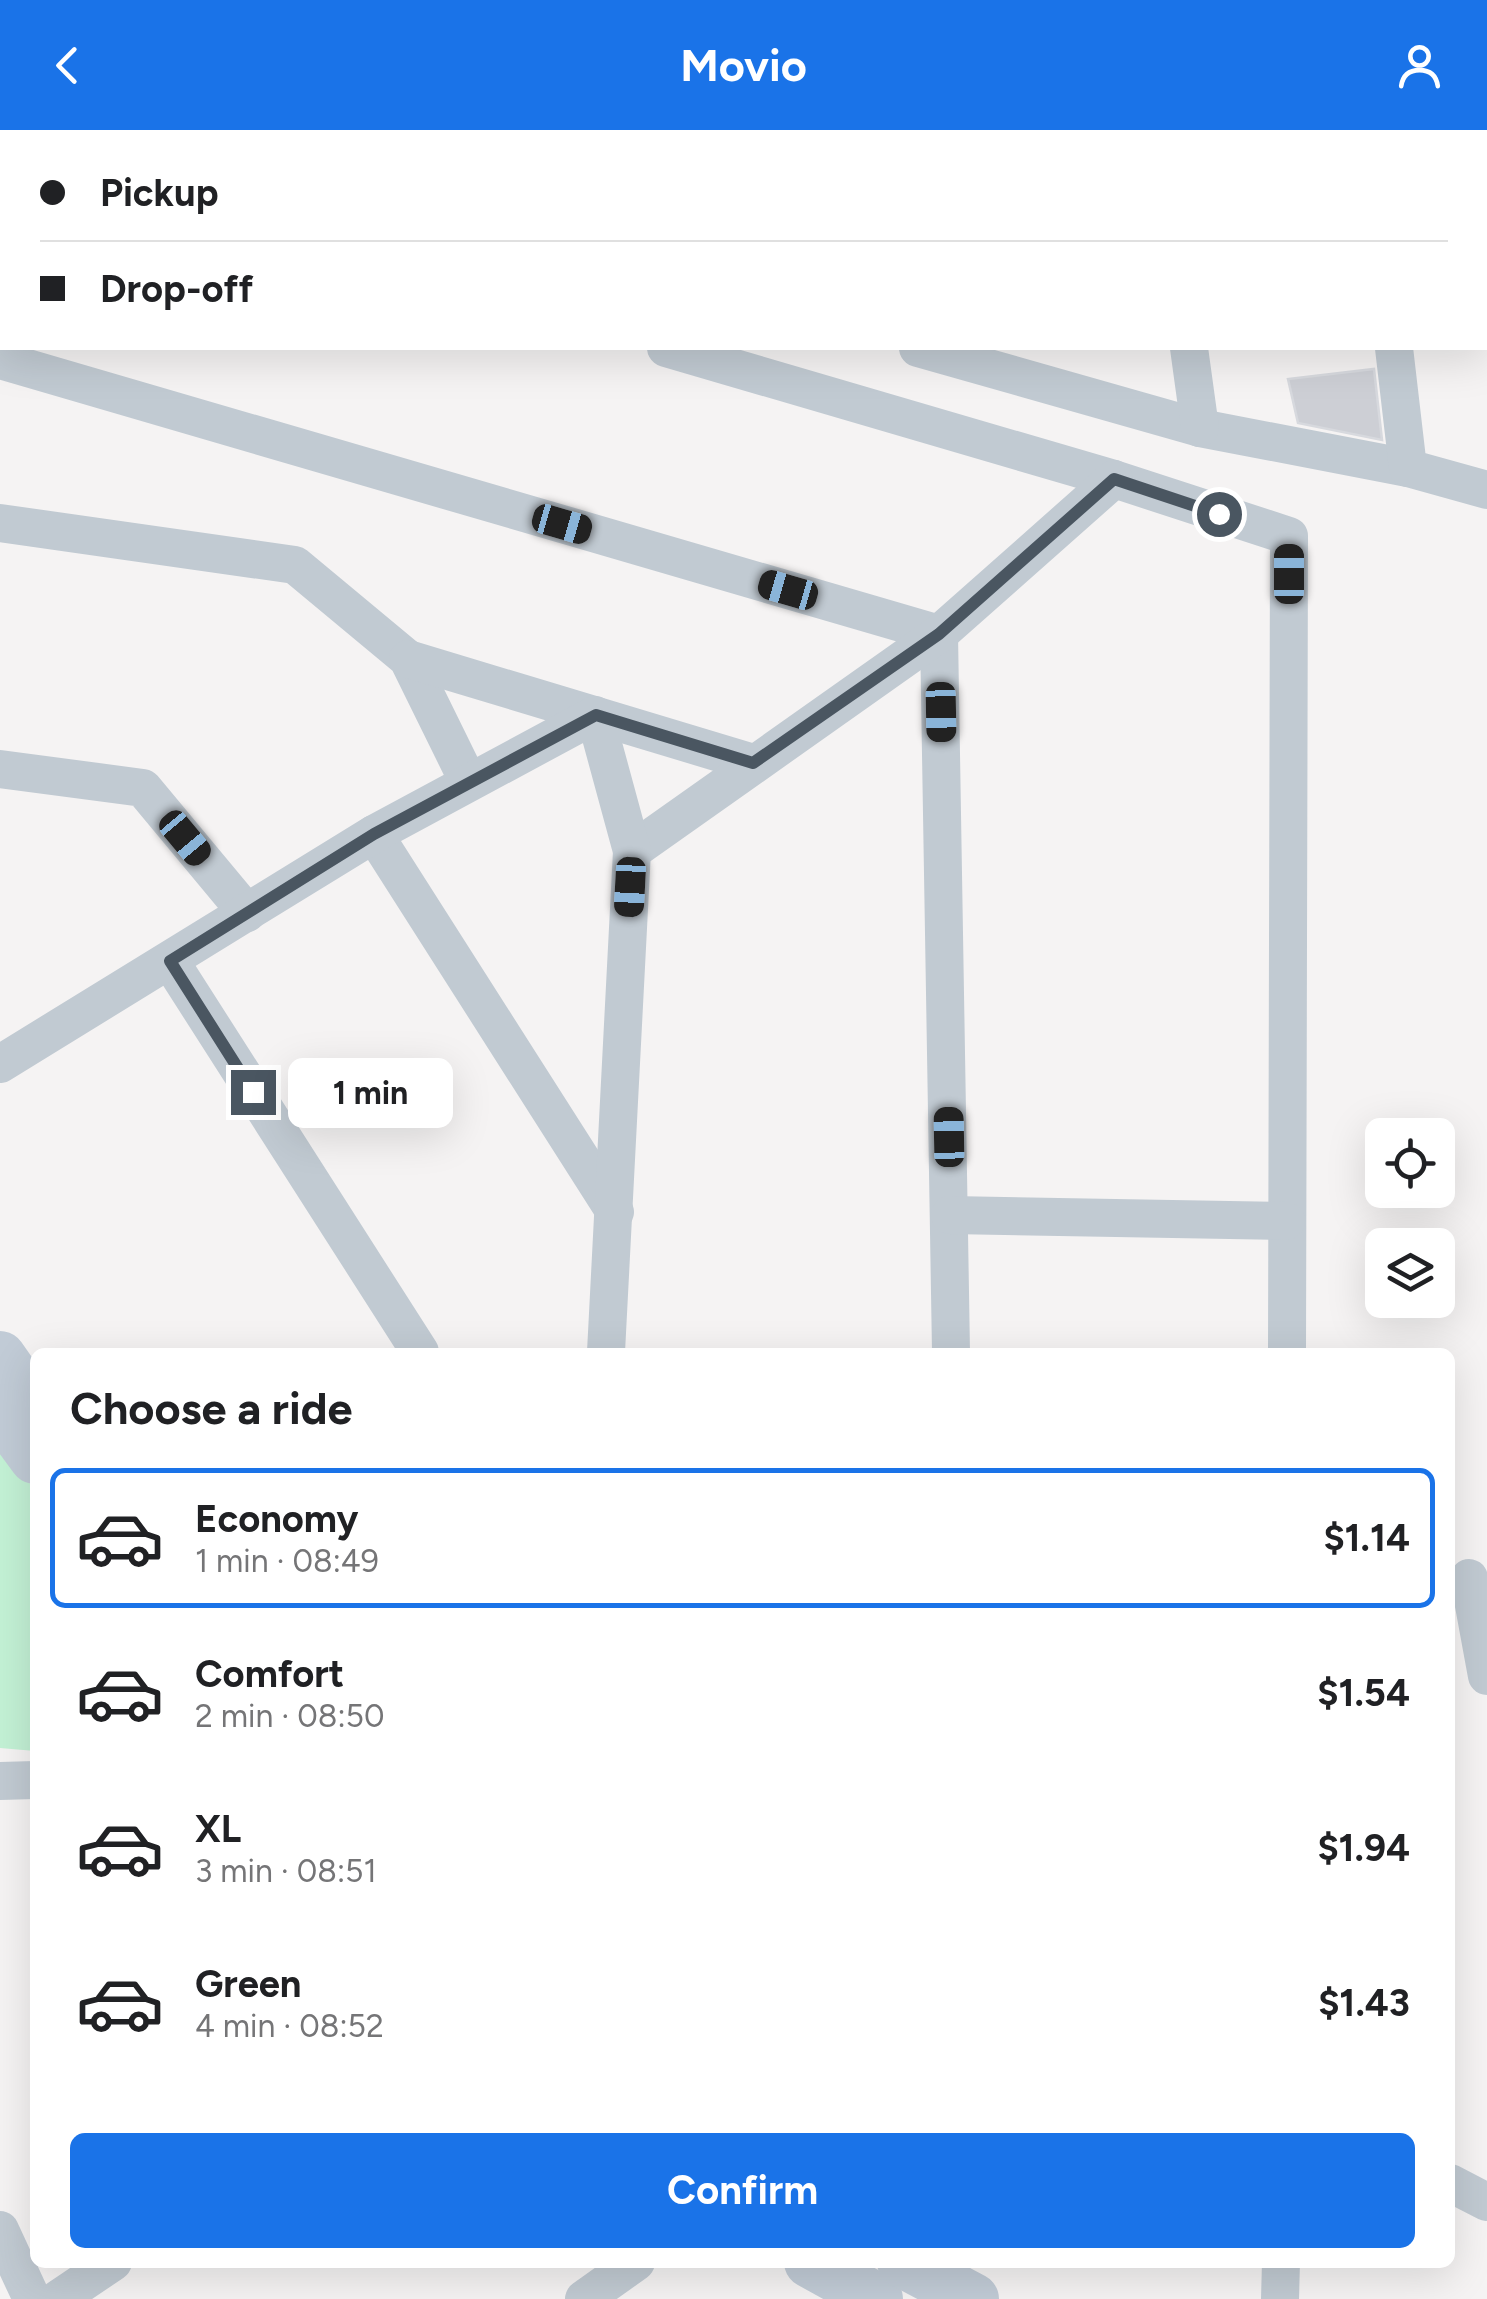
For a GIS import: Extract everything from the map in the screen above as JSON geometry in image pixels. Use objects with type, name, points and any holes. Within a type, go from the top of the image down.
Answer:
[{"type":"street","points":[[673,350],[1114,479],[1289,536],[1286,1348]]},
{"type":"street","points":[[929,350],[1200,428],[1408,468],[1487,490]]},
{"type":"street","points":[[1190,350],[1200,428]]},
{"type":"street","points":[[1394,350],[1408,468]]},
{"type":"street","points":[[0,360],[939,634]]},
{"type":"street","points":[[632,851],[939,634],[1114,479]]},
{"type":"street","points":[[0,523],[295,565],[408,659],[753,763]]},
{"type":"street","points":[[939,634],[952,1348]]},
{"type":"street","points":[[408,659],[468,781]]},
{"type":"street","points":[[0,1064],[374,834],[596,715]]},
{"type":"street","points":[[596,715],[632,851],[606,1348]]},
{"type":"street","points":[[0,769],[144,788],[247,913]]},
{"type":"street","points":[[374,834],[614,1212]]},
{"type":"street","points":[[170,961],[417,1348]]},
{"type":"street","points":[[950,1214],[1286,1222]]},
{"type":"street","points":[[0,1357],[30,1399]]},
{"type":"street","points":[[0,1410],[30,1451]]},
{"type":"street","points":[[1469,1578],[1487,1676]]},
{"type":"street","points":[[0,1781],[30,1780]]},
{"type":"street","points":[[1455,2186],[1487,2202]]},
{"type":"street","points":[[0,2230],[32,2299]]},
{"type":"street","points":[[58,2299],[104,2268]]},
{"type":"street","points":[[584,2299],[628,2268]]},
{"type":"street","points":[[821,2268],[877,2299]]},
{"type":"street","points":[[919,2268],[963,2284]]},
{"type":"street","points":[[1280,2299],[1282,2268]]},
{"type":"green space","points":[[0,1440],[30,1484],[30,1751],[0,1748]]},
{"type":"building","points":[[1374,369],[1382,440],[1298,423],[1288,379]]},
{"type":"route","points":[[253,1092],[170,961],[374,834],[596,715],[753,763],[939,634],[1114,479],[1219,514]]}]
